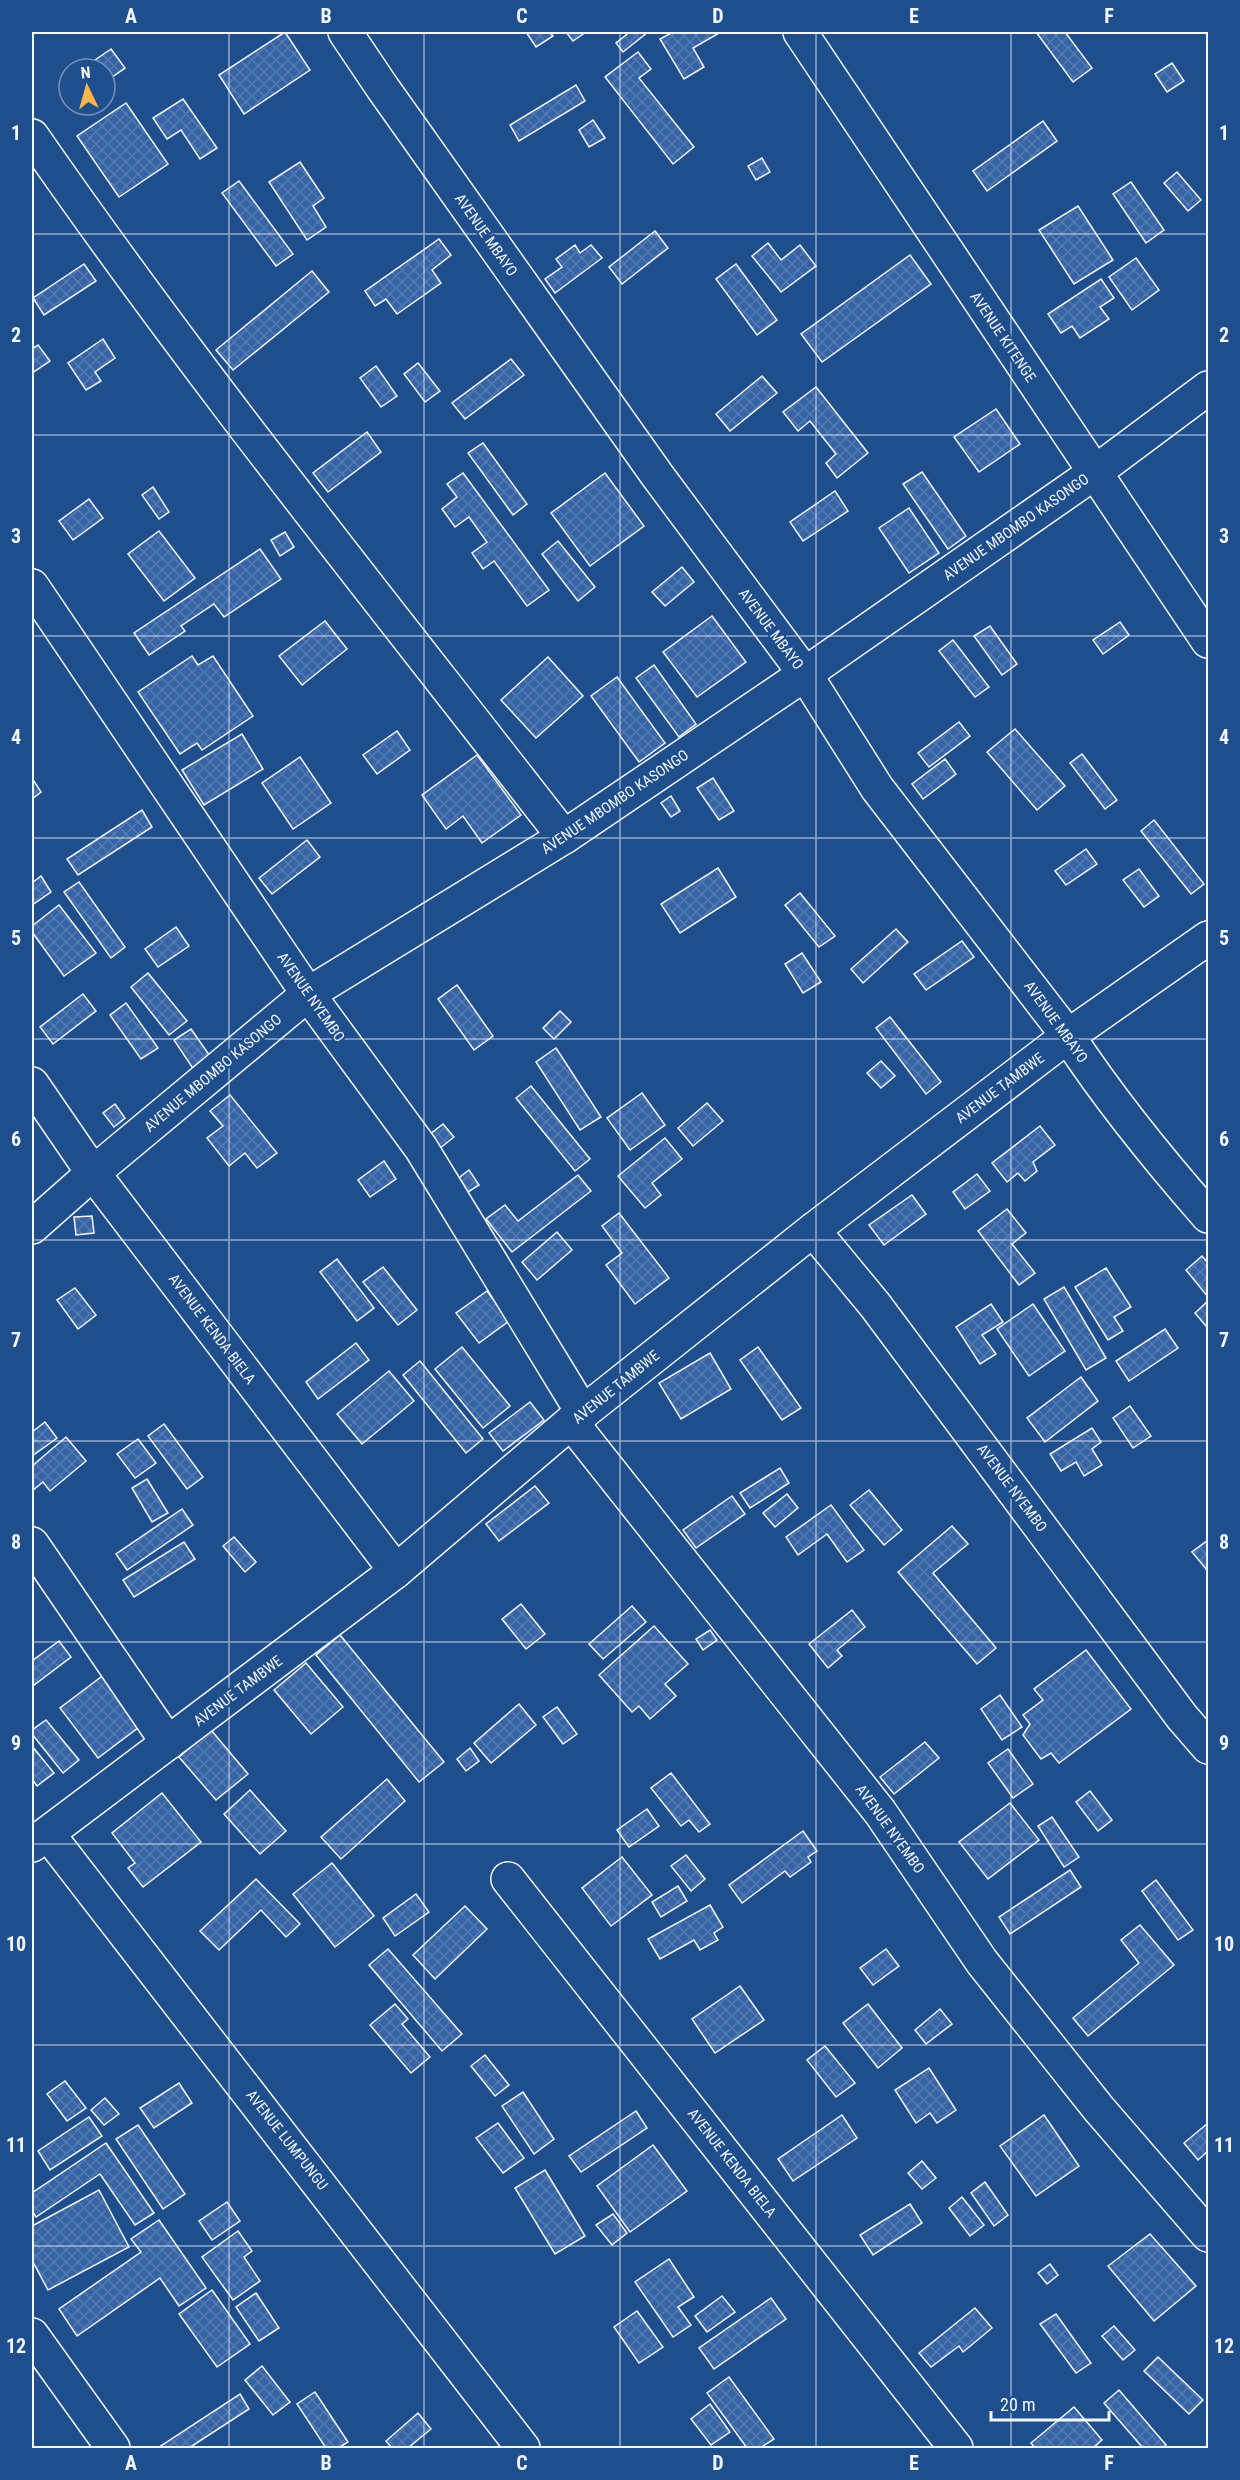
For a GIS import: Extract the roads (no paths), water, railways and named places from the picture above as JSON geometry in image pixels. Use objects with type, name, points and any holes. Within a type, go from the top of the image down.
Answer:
[{"type":"street","name":"AVENUE MBAYO","points":[[345,32],[657,475],[805,674],[878,788],[1068,1036],[1096,1079],[1155,1156],[1209,1216]]},
{"type":"street","name":"AVENUE KITENGE","points":[[800,32],[1094,473],[1209,641]]},
{"type":"street","points":[[32,136],[103,239],[236,415],[564,837]]},
{"type":"street","name":"AVENUE MBOMBO KASONGO","points":[[32,1227],[93,1173],[308,994],[564,837],[805,674],[1094,473],[1209,388]]},
{"type":"street","name":"AVENUE NYEMBO","points":[[32,586],[308,994],[421,1148],[577,1418],[880,1812],[982,1962],[1099,2109],[1209,2235]]},
{"type":"street","name":"AVENUE TAMBWE","points":[[40,1839],[396,1570],[577,1418],[813,1230],[1068,1036],[1209,938]]},
{"type":"street","name":"AVENUE KENDA BIELA","points":[[32,1084],[93,1173],[396,1570]]},
{"type":"street","name":"AVENUE NYEMBO","points":[[813,1230],[875,1305],[1182,1717],[1209,1747]]},
{"type":"street","points":[[32,1544],[168,1743]]},
{"type":"street","name":"AVENUE LUMPUNGU","points":[[40,1839],[523,2448]]},
{"type":"street","name":"AVENUE KENDA BIELA","points":[[508,1879],[956,2448]]},
{"type":"street","points":[[32,2335],[113,2448]]}]
